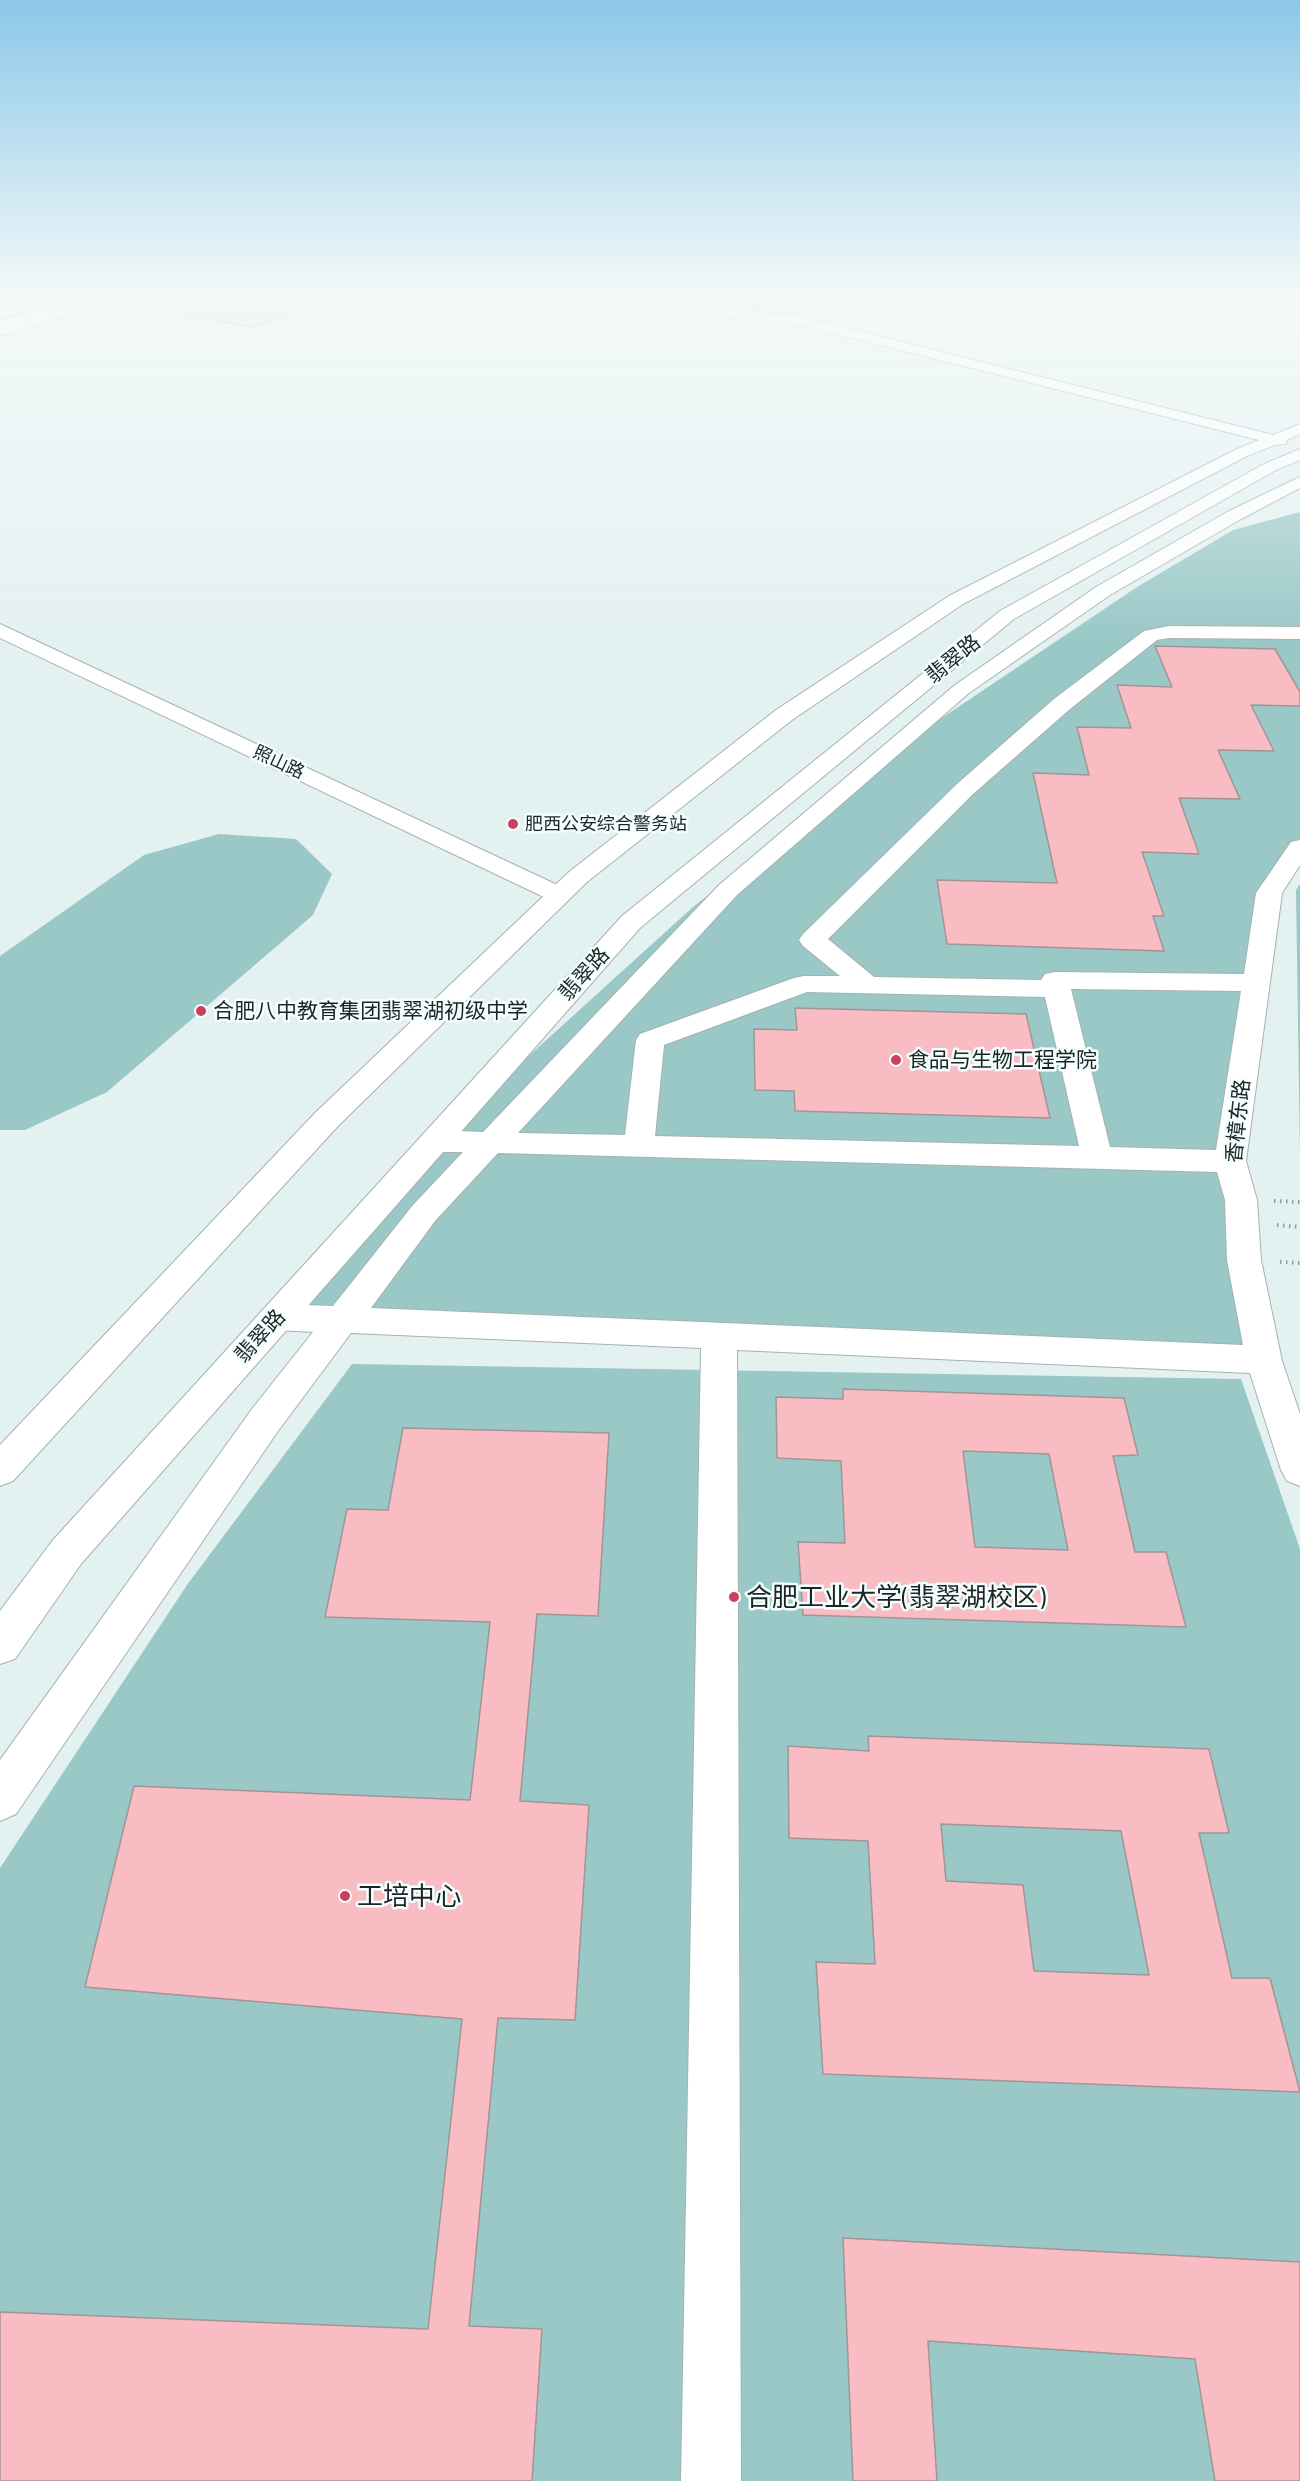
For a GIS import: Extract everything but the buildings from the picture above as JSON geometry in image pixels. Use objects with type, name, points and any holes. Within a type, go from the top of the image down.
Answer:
[{"type":"main road","points":[[1180,411],[1295,439]]},
{"type":"main road","points":[[1193,411],[1295,439]]},
{"type":"main road","points":[[0,1470],[327,1119],[578,877],[784,715],[956,600],[1241,453],[1295,439]]},
{"type":"main road","name":"翡翠路","points":[[0,1645],[67,1552],[631,922],[1007,615],[1270,467],[1295,439]]},
{"type":"main road","points":[[0,1798],[265,1420],[424,1213],[728,890],[962,689],[1103,591],[1235,515],[1300,482]]},
{"type":"main road","name":"照山路","points":[[0,630],[559,895]]},
{"type":"main road","points":[[867,985],[812,940],[965,789],[1062,704],[1151,635],[1168,632],[1300,633]]},
{"type":"main road","name":"香樟东路","points":[[1300,847],[1269,893],[1230,1161],[1240,1200],[1244,1260],[1264,1361],[1300,1470]]},
{"type":"main road","points":[[1097,1158],[1055,980],[1256,983]]},
{"type":"main road","points":[[639,1146],[650,1040],[804,984],[1057,989]]},
{"type":"main road","points":[[435,1141],[1230,1161]]},
{"type":"main road","points":[[277,1317],[1216,1356],[1264,1361]]},
{"type":"main road","points":[[711,2481],[718,1335]]},
{"type":"shaded area","points":[[1300,512],[1300,847],[1269,893],[1227,1163],[1263,1361],[277,1317],[435,1141],[693,907],[900,746],[1137,587],[1233,530]]},
{"type":"shaded area","points":[[219,834],[296,839],[332,874],[313,915],[107,1092],[25,1130],[0,1130],[0,956],[144,855]]},
{"type":"shaded area","points":[[1300,884],[1300,1156],[1296,890]]},
{"type":"shaded area","name":"合肥工业大学(翡翠湖校区)","points":[[352,1364],[1241,1379],[1300,1549],[1300,2481],[0,2481],[0,1868],[187,1585]]},
{"type":"place","name":"肥西公安综合警务站","points":[[513,824]]},
{"type":"place","name":"合肥八中教育集团翡翠湖初级中学","points":[[201,1011]]},
{"type":"place","name":"食品与生物工程学院","points":[[896,1060]]},
{"type":"place","name":"合肥工业大学(翡翠湖校区)","points":[[734,1597]]},
{"type":"place","name":"工培中心","points":[[345,1896]]}]
